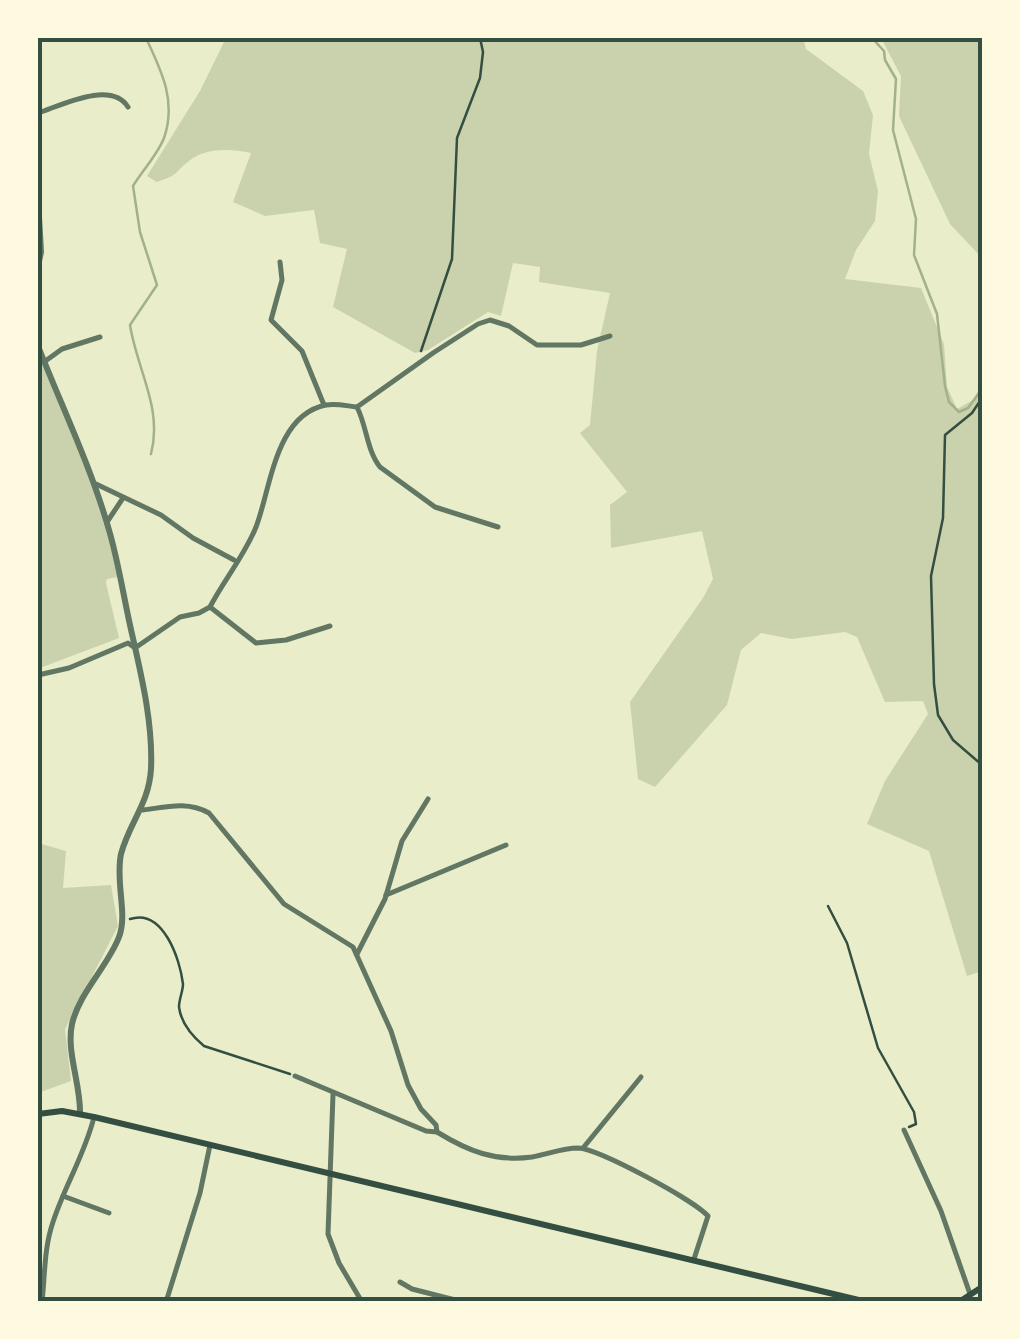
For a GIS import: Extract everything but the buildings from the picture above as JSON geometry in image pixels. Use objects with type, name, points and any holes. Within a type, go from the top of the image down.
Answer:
[{"type":"main road","points":[[38,1114],[62,1110],[94,1117],[867,1302]]},
{"type":"main road","points":[[959,1302],[982,1287]]},
{"type":"street","points":[[38,113],[67,101],[112,94],[122,98],[128,107]]},
{"type":"street","points":[[38,148],[38,172]]},
{"type":"street","points":[[38,202],[38,266]]},
{"type":"street","points":[[280,262],[282,280],[271,320],[302,351],[324,406]]},
{"type":"street","points":[[135,648],[180,617],[210,607],[257,524],[268,485],[294,425],[324,406],[357,408],[419,362],[490,320],[509,326],[538,345],[581,344],[610,336]]},
{"type":"street","points":[[44,362],[62,349],[100,338]]},
{"type":"street","points":[[38,346],[107,522],[149,724],[151,770],[143,810],[121,855],[118,892],[124,921],[119,938],[71,1027],[80,1114]]},
{"type":"street","points":[[357,408],[368,431],[373,459],[392,478],[435,508],[498,528]]},
{"type":"street","points":[[93,482],[160,515],[236,561]]},
{"type":"street","points":[[107,522],[123,498]]},
{"type":"street","points":[[210,607],[256,643],[286,640],[330,626]]},
{"type":"street","points":[[38,675],[69,668],[128,643],[135,648]]},
{"type":"street","points":[[357,955],[386,895],[402,841],[428,799]]},
{"type":"street","points":[[143,810],[182,804],[209,812],[284,904],[352,947],[390,1031],[408,1085],[437,1132]]},
{"type":"street","points":[[386,895],[506,844]]},
{"type":"street","points":[[295,1076],[426,1131],[437,1132],[477,1154],[529,1157],[583,1148],[653,1180],[708,1216],[694,1259]]},
{"type":"street","points":[[583,1148],[641,1077]]},
{"type":"street","points":[[333,1094],[328,1234],[339,1263],[362,1302]]},
{"type":"street","points":[[42,1302],[46,1244],[88,1142],[94,1117]]},
{"type":"street","points":[[904,1130],[932,1188],[970,1295]]},
{"type":"street","points":[[166,1302],[200,1193],[210,1145]]},
{"type":"street","points":[[63,1196],[110,1212]]},
{"type":"street","points":[[400,1282],[462,1302]]},
{"type":"path","points":[[419,362],[452,259],[457,138],[480,78],[480,38]]},
{"type":"path","points":[[982,398],[972,413],[946,435],[943,518],[931,576],[938,714],[952,740],[982,765]]},
{"type":"path","points":[[828,906],[848,943],[878,1048],[914,1112],[916,1124],[904,1130]]},
{"type":"path","points":[[124,921],[138,916],[152,921],[176,951],[183,986],[179,1006],[194,1037],[204,1046],[295,1076]]},
{"type":"green space","points":[[226,38],[803,38],[806,49],[863,91],[873,115],[869,154],[878,191],[875,221],[856,250],[845,279],[921,288],[944,344],[947,387],[957,409],[973,400],[982,384],[982,971],[967,976],[929,851],[867,824],[885,781],[928,714],[923,701],[885,702],[857,637],[845,632],[792,639],[761,633],[741,650],[727,705],[655,787],[638,779],[630,702],[713,579],[702,531],[611,548],[610,505],[627,492],[580,433],[590,425],[597,351],[610,293],[539,282],[540,267],[513,263],[501,316],[488,312],[428,350],[415,353],[333,307],[347,249],[320,243],[314,210],[265,216],[233,202],[251,153],[211,151],[196,156],[165,179],[157,182],[147,176],[200,91]]},
{"type":"green space","points":[[881,38],[982,38],[982,258],[950,224],[899,116],[901,76]]},
{"type":"green space","points":[[38,352],[102,505],[118,577],[107,579],[106,583],[119,638],[40,668],[38,668]]},
{"type":"green space","points":[[38,843],[66,851],[63,888],[111,885],[118,926],[65,1029],[71,1081],[38,1093]]},
{"type":"waterway","points":[[146,38],[162,74],[169,111],[161,144],[133,186],[140,232],[157,285],[130,325],[154,421],[151,454]]},
{"type":"waterway","points":[[872,38],[884,51],[896,79],[893,130],[916,219],[914,255],[937,314],[949,402],[959,412],[968,408],[982,389]]}]
